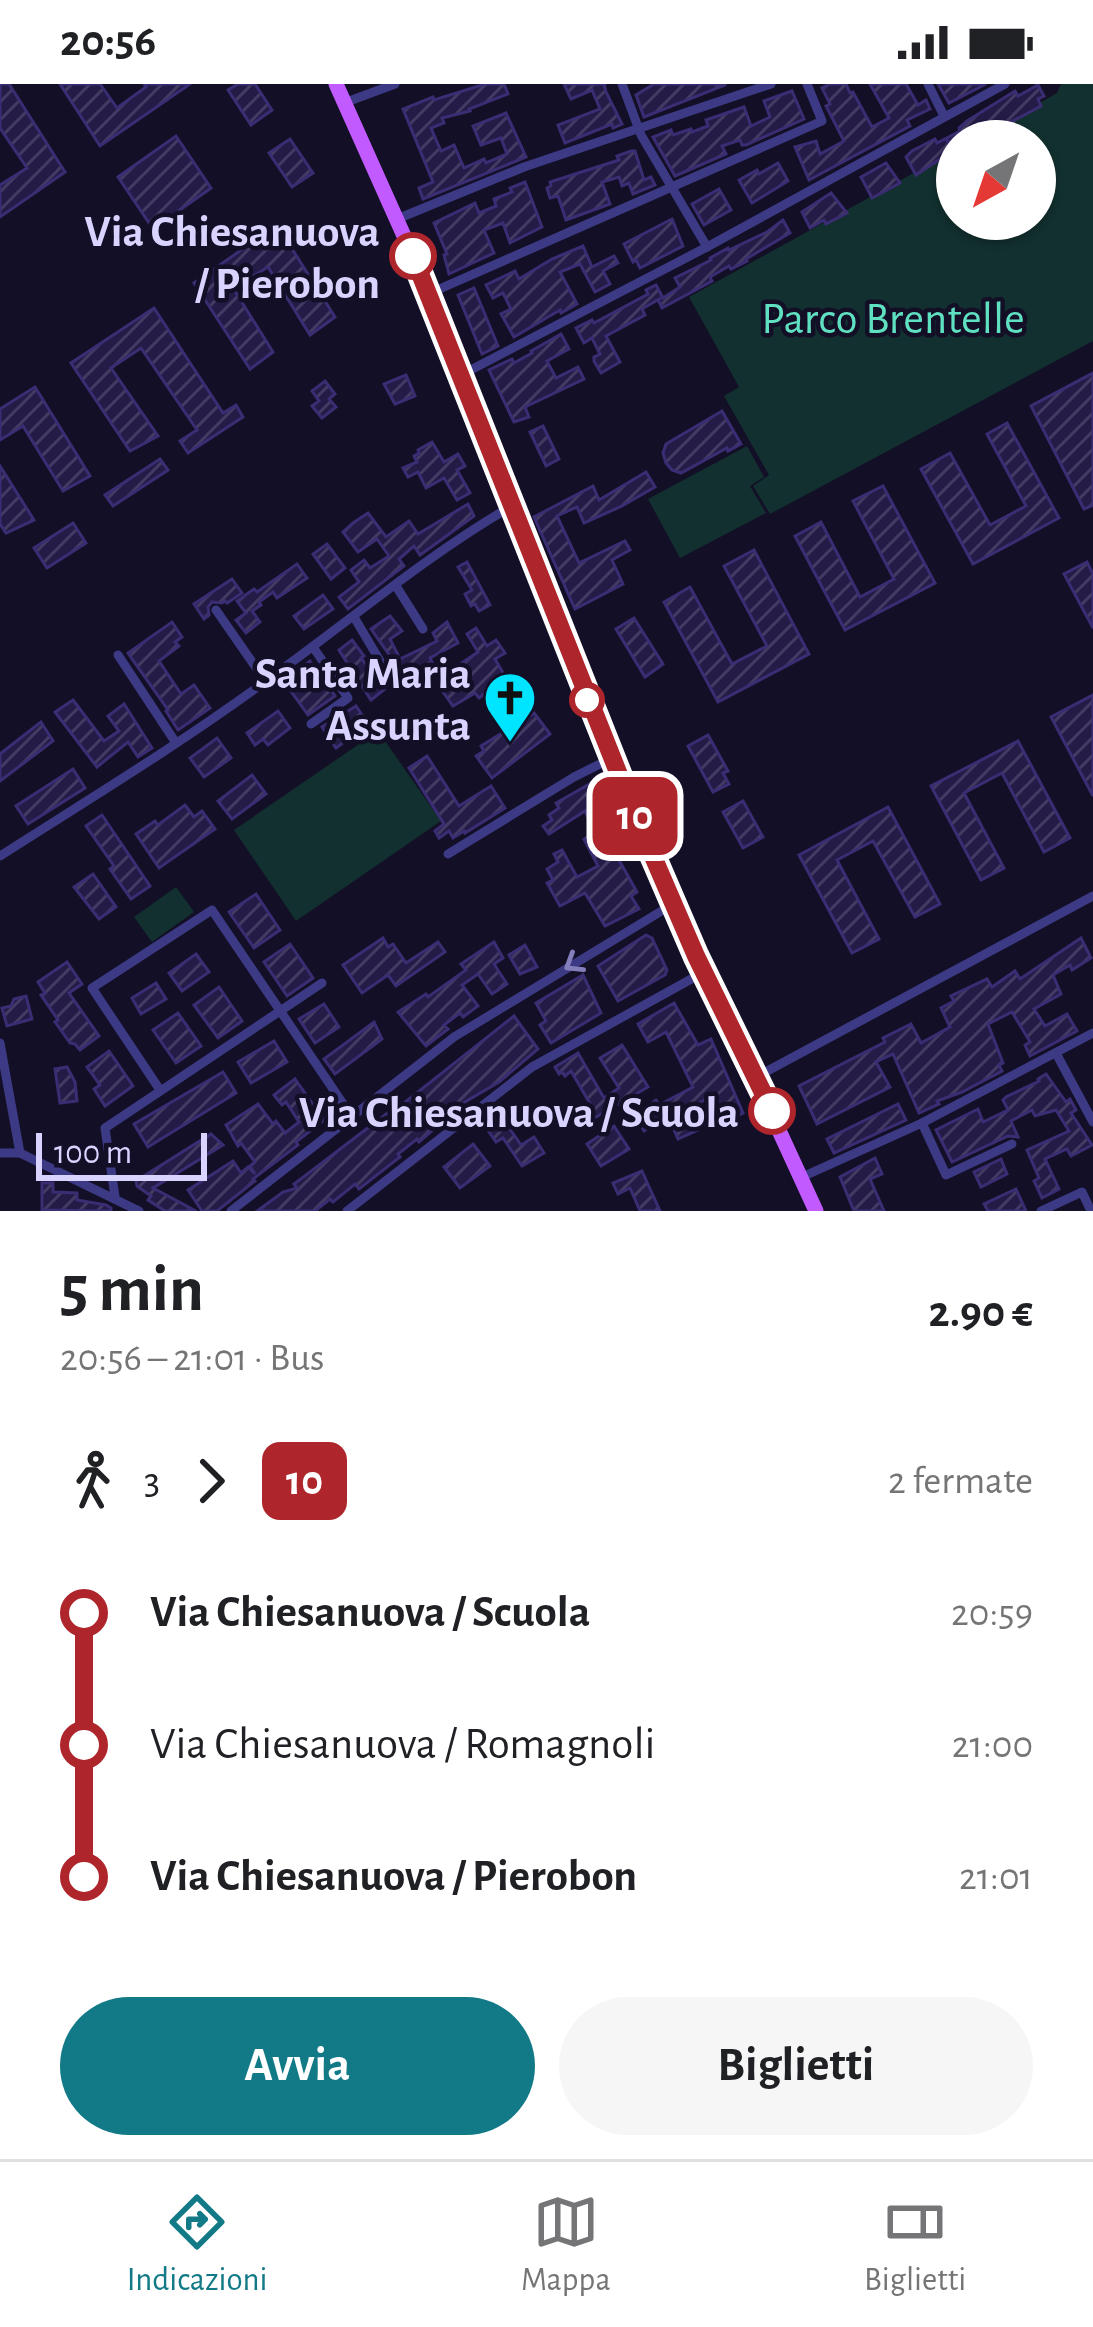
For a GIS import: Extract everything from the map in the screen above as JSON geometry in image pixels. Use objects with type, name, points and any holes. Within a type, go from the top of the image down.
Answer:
[{"type":"main road","points":[[336,84],[428,294],[673,904],[816,1211]]},
{"type":"street","points":[[344,103],[395,84]]},
{"type":"street","points":[[622,84],[639,129],[707,247]]},
{"type":"street","points":[[397,220],[524,167],[770,84]]},
{"type":"street","points":[[428,294],[822,121],[807,84]]},
{"type":"street","points":[[928,84],[944,116]]},
{"type":"street","points":[[460,375],[1005,84]]},
{"type":"street","points":[[0,856],[266,682],[512,506]]},
{"type":"street","points":[[396,586],[423,629]]},
{"type":"street","points":[[216,610],[266,682]]},
{"type":"street","points":[[354,617],[382,666]]},
{"type":"street","points":[[311,724],[348,698],[313,647]]},
{"type":"street","points":[[118,656],[176,743]]},
{"type":"street","points":[[448,854],[612,758]]},
{"type":"street","points":[[756,1077],[1093,896]]},
{"type":"street","points":[[231,1211],[454,1037],[673,904]]},
{"type":"street","points":[[160,1090],[92,988],[212,910],[352,1117]]},
{"type":"street","points":[[347,1211],[532,1067],[704,972]]},
{"type":"street","points":[[115,1197],[105,1128],[322,983]]},
{"type":"street","points":[[802,1177],[922,1123],[1093,1034]]},
{"type":"street","points":[[0,1043],[6,1104],[20,1153]]},
{"type":"street","points":[[1057,1055],[1093,1122]]},
{"type":"street","points":[[922,1123],[946,1175],[1012,1144]]},
{"type":"street","points":[[0,1153],[20,1153],[139,1211]]},
{"type":"street","points":[[1041,1211],[1082,1192],[1091,1211]]},
{"type":"green space","name":"Parco Brentelle","points":[[1061,84],[1093,84],[1093,341],[770,514],[753,486],[769,475],[724,396],[739,387],[689,297],[936,161],[936,240],[1056,240],[1056,120],[1009,120],[1057,93]]},
{"type":"green space","points":[[747,446],[764,477],[750,486],[766,513],[680,558],[648,499]]},
{"type":"green space","points":[[378,731],[441,821],[296,921],[234,830]]},
{"type":"green space","points":[[176,887],[194,912],[152,942],[134,917]]},
{"type":"building","points":[[0,84],[9,84],[65,172],[0,217],[0,185],[27,168],[0,128]]},
{"type":"building","points":[[60,84],[100,84],[117,108],[144,84],[190,84],[100,146]]},
{"type":"building","points":[[238,84],[255,84],[272,110],[251,125],[228,90]]},
{"type":"building","points":[[485,84],[504,84],[508,94],[442,118],[444,123],[431,128],[441,151],[454,145],[464,168],[507,154],[501,138],[481,145],[473,126],[506,113],[526,157],[423,199],[419,188],[433,182],[403,109]]},
{"type":"building","points":[[564,84],[606,84],[622,124],[565,143],[558,125],[600,109],[592,90],[571,99]]},
{"type":"building","points":[[654,84],[725,85],[644,117],[636,95]]},
{"type":"building","points":[[846,84],[872,127],[889,118],[870,84],[906,84],[918,105],[926,100],[930,109],[907,120],[910,126],[809,180],[795,147],[816,141],[820,154],[844,141],[826,106],[830,104],[822,88]]},
{"type":"building","points":[[938,84],[986,84],[949,103]]},
{"type":"building","points":[[1038,85],[1044,96],[1038,99],[1041,106],[1015,120],[969,120],[1015,91],[1018,96]]},
{"type":"building","points":[[792,91],[804,119],[746,145],[740,140],[722,146],[726,154],[675,176],[653,137],[671,130],[673,135],[692,132],[708,126],[706,120],[744,107],[751,126],[770,117],[764,101]]},
{"type":"building","points":[[176,136],[211,188],[153,229],[118,177]]},
{"type":"building","points":[[290,139],[313,173],[292,187],[269,153]]},
{"type":"building","points":[[935,139],[936,162],[916,175],[906,157]]},
{"type":"building","points":[[635,151],[644,180],[651,177],[655,185],[633,194],[629,183],[622,186],[619,177],[602,182],[610,204],[566,220],[558,196],[550,198],[550,182],[619,160],[617,156]]},
{"type":"building","points":[[778,163],[788,181],[752,203],[739,180]]},
{"type":"building","points":[[886,163],[900,183],[872,198],[861,177]]},
{"type":"building","points":[[525,182],[542,227],[510,243],[503,223],[484,230],[494,253],[449,274],[447,254],[434,223],[475,203],[479,213],[496,206],[494,199]]},
{"type":"building","points":[[719,189],[731,210],[704,225],[692,204]]},
{"type":"building","points":[[831,193],[847,213],[810,228],[802,212]]},
{"type":"building","points":[[672,219],[683,246],[640,268],[624,244]]},
{"type":"building","points":[[783,220],[790,233],[662,308],[661,298],[642,309],[645,315],[606,336],[620,362],[601,373],[594,361],[600,354],[592,338],[584,343],[576,328],[648,294],[646,290],[656,285],[663,298],[680,287],[675,278]]},
{"type":"building","points":[[277,225],[335,317],[310,335],[268,267],[233,288],[273,352],[250,369],[194,283]]},
{"type":"building","points":[[583,246],[592,267],[614,256],[618,263],[603,271],[610,284],[595,292],[580,264],[560,272],[577,304],[514,337],[501,314],[511,309],[503,293],[493,298],[486,285],[515,271],[519,279]]},
{"type":"building","points":[[474,288],[498,346],[482,354],[458,295]]},
{"type":"building","points":[[154,308],[223,413],[236,405],[243,417],[188,453],[180,441],[197,430],[141,348],[111,368],[158,436],[130,451],[71,363]]},
{"type":"building","points":[[561,334],[569,349],[547,361],[556,378],[578,367],[584,379],[525,407],[529,417],[514,422],[489,370],[512,359],[514,363]]},
{"type":"building","points":[[1093,373],[1093,505],[1084,509],[1031,406]]},
{"type":"building","points":[[406,375],[415,396],[395,404],[384,384]]},
{"type":"building","points":[[325,381],[335,394],[329,399],[336,407],[322,418],[312,406],[319,401],[312,391]]},
{"type":"building","points":[[35,387],[90,476],[63,491],[23,426],[0,440],[0,409]]},
{"type":"building","points":[[722,411],[741,444],[681,473],[672,470],[663,453],[666,444]]},
{"type":"building","points":[[1007,423],[1059,518],[973,564],[921,469],[950,453],[990,525],[1026,506],[987,434]]},
{"type":"building","points":[[543,426],[559,459],[546,466],[530,432]]},
{"type":"building","points":[[432,442],[444,462],[458,454],[465,466],[457,470],[470,493],[457,500],[444,478],[426,488],[418,472],[408,477],[403,468],[417,462],[418,450]]},
{"type":"building","points":[[160,459],[168,470],[113,506],[105,495]]},
{"type":"building","points":[[0,466],[34,520],[6,533],[0,524]]},
{"type":"building","points":[[646,472],[655,487],[622,506],[584,523],[577,507],[557,516],[579,563],[625,541],[630,550],[612,560],[623,584],[575,609],[534,517],[593,486],[599,500]]},
{"type":"building","points":[[883,486],[935,583],[845,630],[795,536],[821,522],[860,597],[894,579],[853,501]]},
{"type":"building","points":[[468,504],[474,516],[420,555],[414,546],[399,559],[404,566],[348,609],[339,597],[359,582],[351,570],[364,560],[370,568],[389,556],[377,539],[358,552],[343,532],[353,523],[368,513],[386,537],[409,521],[418,534]]},
{"type":"building","points":[[73,523],[86,543],[47,568],[34,548]]},
{"type":"building","points":[[327,544],[345,568],[331,579],[313,554]]},
{"type":"building","points":[[754,550],[809,654],[718,702],[664,602],[690,587],[732,664],[767,646],[724,566]]},
{"type":"building","points":[[467,562],[490,605],[479,611],[465,594],[472,590],[458,567]]},
{"type":"building","points":[[1087,562],[1093,574],[1093,628],[1064,574]]},
{"type":"building","points":[[297,564],[307,578],[277,598],[273,592],[259,602],[252,611],[260,622],[246,633],[236,620],[246,613],[237,601]]},
{"type":"building","points":[[232,579],[242,593],[227,603],[212,602],[204,619],[194,604]]},
{"type":"building","points":[[323,595],[333,609],[304,629],[294,616]]},
{"type":"building","points":[[390,616],[402,631],[390,639],[400,659],[437,641],[433,633],[447,622],[458,643],[398,681],[390,656],[371,629]]},
{"type":"building","points":[[634,618],[663,664],[645,677],[616,629]]},
{"type":"building","points":[[172,622],[182,637],[175,642],[179,646],[159,661],[181,694],[194,685],[210,708],[178,730],[128,653]]},
{"type":"building","points":[[476,628],[487,646],[496,640],[505,653],[495,659],[509,683],[479,698],[475,693],[453,706],[438,679],[478,652],[467,634]]},
{"type":"building","points":[[352,640],[385,689],[371,700],[339,650]]},
{"type":"building","points":[[310,661],[335,696],[308,715],[283,680]]},
{"type":"building","points":[[1093,695],[1093,796],[1051,717]]},
{"type":"building","points":[[73,700],[104,741],[119,731],[108,716],[124,704],[152,748],[138,757],[128,742],[97,767],[55,712]]},
{"type":"building","points":[[356,706],[368,724],[336,748],[322,727]]},
{"type":"building","points":[[278,711],[290,728],[268,745],[263,739],[255,745],[247,733]]},
{"type":"building","name":"Santa Maria Assunta","points":[[534,713],[550,734],[492,778],[476,756],[484,751],[481,746]]},
{"type":"building","points":[[41,722],[53,741],[0,781],[0,754]]},
{"type":"building","points":[[708,735],[728,771],[723,773],[729,784],[713,792],[688,746]]},
{"type":"building","points":[[217,738],[231,758],[204,777],[190,758]]},
{"type":"building","points":[[1018,741],[1070,838],[1044,852],[1002,773],[964,793],[1004,868],[981,880],[931,786]]},
{"type":"building","points":[[427,756],[459,806],[491,786],[505,808],[465,833],[453,838],[449,831],[439,838],[435,831],[444,824],[409,768]]},
{"type":"building","points":[[73,769],[85,788],[28,824],[16,806]]},
{"type":"building","points":[[252,775],[266,794],[232,819],[218,801]]},
{"type":"building","points":[[593,782],[608,816],[597,821],[637,892],[631,896],[639,909],[605,926],[585,893],[560,906],[547,883],[553,880],[547,869],[558,862],[554,854],[562,850],[577,877],[598,866],[584,839],[595,833],[585,811],[549,834],[543,826],[559,808],[556,803]]},
{"type":"building","points":[[743,801],[763,837],[743,848],[723,812]]},
{"type":"building","points":[[185,805],[194,817],[202,811],[215,829],[159,868],[136,834]]},
{"type":"building","points":[[888,807],[940,904],[915,917],[873,841],[837,860],[879,939],[852,953],[799,855]]},
{"type":"building","points":[[102,815],[150,886],[131,899],[86,826]]},
{"type":"building","points":[[93,874],[116,907],[99,919],[74,887]]},
{"type":"building","points":[[256,894],[280,930],[254,948],[229,912]]},
{"type":"building","points":[[646,935],[652,938],[665,975],[618,1001],[598,966]]},
{"type":"building","points":[[383,938],[406,963],[438,942],[445,952],[396,986],[388,975],[362,993],[343,965]]},
{"type":"building","points":[[1081,938],[1091,958],[1053,975],[1061,994],[1034,1009],[1045,1026],[1067,1014],[1077,1031],[1030,1056],[1025,1045],[1030,1042],[1012,1012],[988,1024],[1002,1071],[919,1113],[893,1054],[876,1062],[890,1087],[817,1124],[799,1086],[911,1024],[921,1043],[950,1027],[941,1008],[954,1001],[951,996],[987,979],[992,987],[1015,971],[1020,979]]},
{"type":"building","points":[[494,942],[503,958],[494,964],[507,984],[492,994],[478,974],[462,985],[478,1006],[444,1025],[448,1029],[426,1046],[398,1012],[466,970],[461,964]]},
{"type":"building","points":[[290,944],[313,978],[287,996],[264,962]]},
{"type":"building","points":[[525,945],[537,967],[520,974],[509,955]]},
{"type":"building","points":[[196,954],[209,972],[182,991],[169,973]]},
{"type":"building","points":[[67,962],[82,984],[69,993],[99,1036],[80,1050],[55,1022],[38,982]]},
{"type":"building","points":[[583,975],[601,1013],[551,1043],[540,1025],[546,1021],[536,1003]]},
{"type":"building","points":[[156,983],[166,999],[141,1014],[132,998]]},
{"type":"building","points":[[219,987],[242,1021],[218,1038],[194,1005]]},
{"type":"building","points":[[26,996],[32,1019],[7,1026],[2,1008]]},
{"type":"building","points":[[674,1003],[698,1045],[711,1039],[743,1113],[722,1124],[710,1097],[690,1108],[698,1130],[678,1139],[668,1116],[644,1131],[634,1114],[693,1087],[666,1032],[648,1042],[638,1024]]},
{"type":"building","points":[[324,1004],[339,1027],[315,1043],[299,1019]]},
{"type":"building","points":[[178,1013],[201,1046],[176,1063],[153,1030]]},
{"type":"building","points":[[514,1016],[538,1049],[419,1142],[417,1139],[359,1189],[355,1184],[315,1211],[257,1211],[297,1188],[294,1184]]},
{"type":"building","points":[[374,1022],[382,1039],[335,1074],[324,1059]]},
{"type":"building","points":[[274,1041],[287,1062],[251,1083],[238,1062]]},
{"type":"building","points":[[622,1045],[648,1087],[589,1121],[584,1112],[592,1107],[571,1071],[565,1076],[555,1067],[578,1053],[604,1098],[619,1088],[600,1058]]},
{"type":"building","points":[[109,1051],[133,1086],[105,1106],[94,1089],[100,1085],[87,1067]]},
{"type":"building","points":[[67,1067],[77,1101],[60,1103],[55,1069]]},
{"type":"building","points":[[223,1072],[236,1093],[148,1147],[134,1124]]},
{"type":"building","points":[[1046,1074],[1066,1102],[1070,1099],[1076,1110],[1071,1113],[1092,1145],[1071,1156],[1067,1149],[1045,1159],[1059,1189],[1042,1198],[1027,1150],[1069,1131],[1056,1110],[1035,1116],[1032,1110],[1011,1121],[1018,1137],[1008,1136],[952,1162],[936,1130],[978,1109],[983,1122],[1008,1110],[1006,1097]]},
{"type":"building","points":[[295,1079],[324,1120],[217,1211],[202,1211],[188,1190],[233,1161],[241,1173],[248,1167],[255,1174],[250,1166],[255,1162],[226,1125],[258,1104],[285,1133],[299,1122],[286,1102],[282,1105],[274,1095]]},
{"type":"building","points":[[898,1104],[906,1120],[834,1153],[827,1139]]},
{"type":"building","points":[[503,1119],[521,1145],[534,1137],[544,1153],[522,1166],[503,1138],[496,1142],[487,1129]]},
{"type":"building","points":[[614,1126],[629,1149],[601,1166],[587,1144]]},
{"type":"building","points":[[211,1134],[223,1145],[153,1188],[196,1211],[165,1211],[148,1200],[151,1196],[136,1181]]},
{"type":"building","points":[[473,1144],[490,1166],[460,1188],[444,1167]]},
{"type":"building","points":[[875,1158],[882,1174],[870,1179],[884,1211],[854,1211],[840,1177]]},
{"type":"building","points":[[1001,1159],[1007,1174],[981,1187],[974,1172]]},
{"type":"building","points":[[642,1171],[660,1211],[640,1211],[630,1188],[618,1194],[613,1183]]},
{"type":"building","points":[[42,1183],[53,1183],[53,1192],[77,1193],[77,1200],[106,1205],[111,1211],[42,1210]]},
{"type":"building","points":[[1016,1189],[1026,1211],[988,1211],[984,1204]]},
{"type":"bus line","name":"10","points":[[413,256],[633,810],[696,956],[772,1111]]},
{"type":"place","name":"Via Chiesanuova / Pierobon","points":[[413,256]]},
{"type":"place","name":"Santa Maria Assunta","points":[[510,744]]},
{"type":"place","name":"Via Chiesanuova / Scuola","points":[[772,1111]]}]
